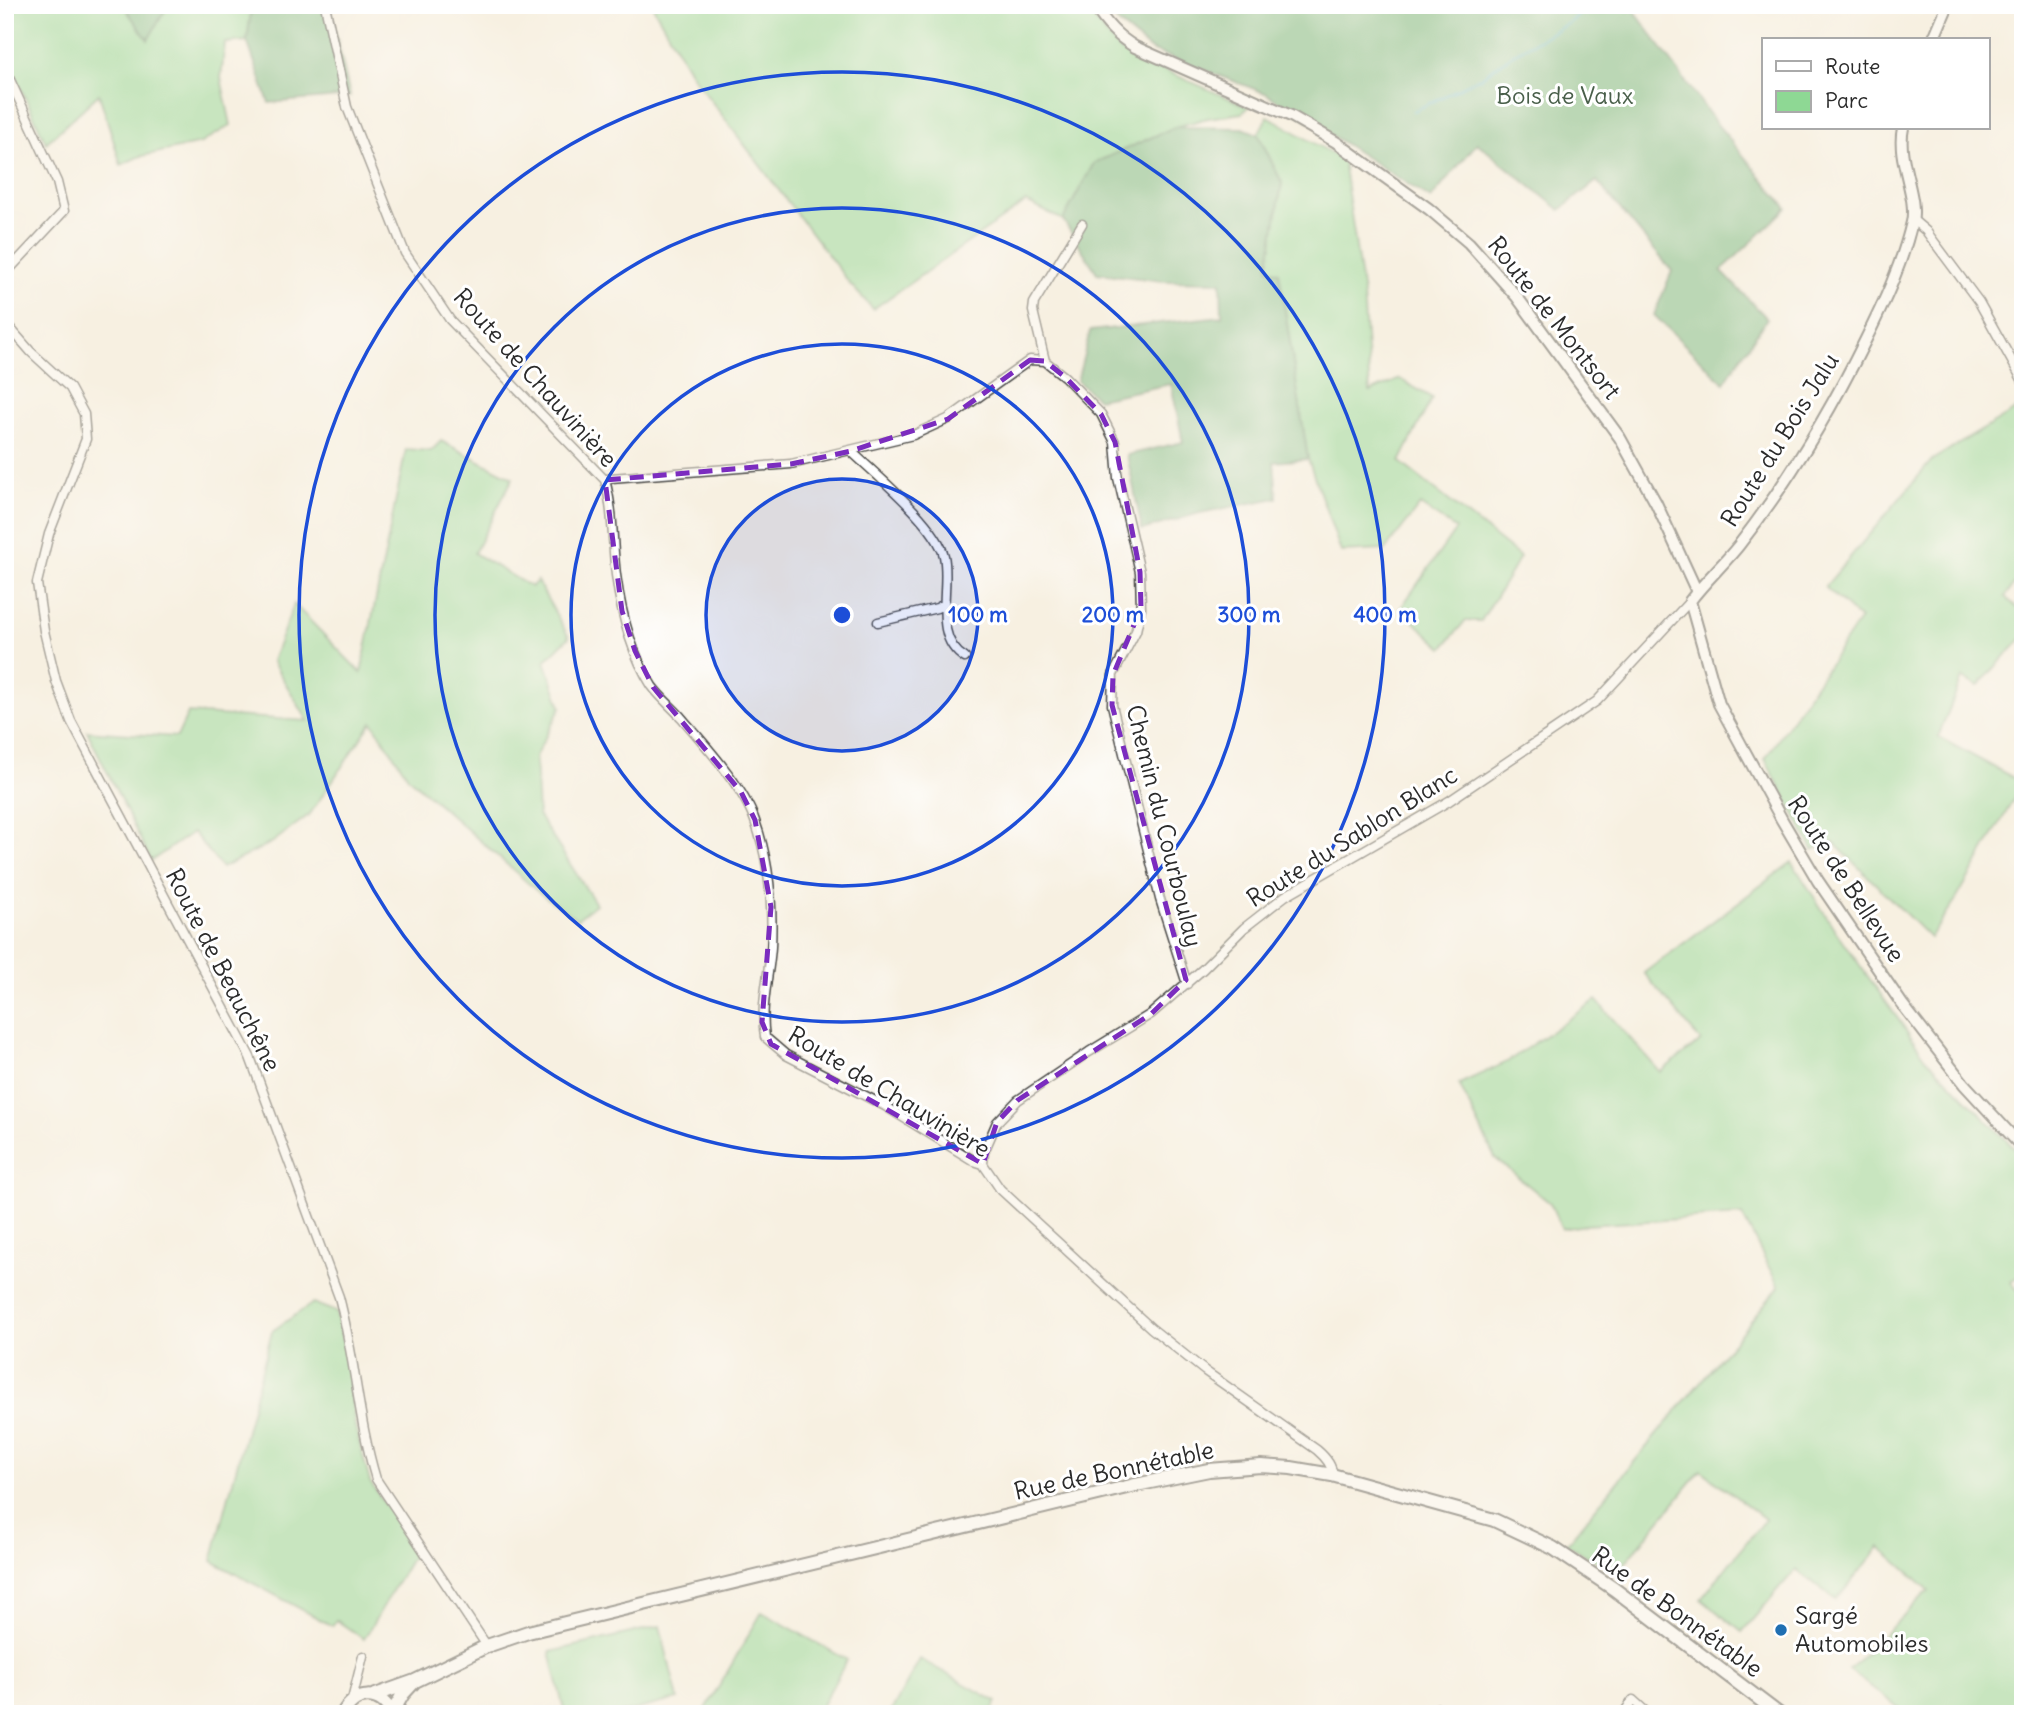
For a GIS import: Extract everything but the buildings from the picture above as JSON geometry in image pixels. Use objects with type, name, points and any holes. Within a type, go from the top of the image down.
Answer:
[{"type":"main road","name":"Rue de Bonnétable","points":[[352,1700],[373,1696],[415,1681],[487,1646],[528,1632],[1168,1478],[1209,1470],[1261,1466],[1332,1475],[1494,1520],[1553,1548],[1614,1589],[1779,1714]]},
{"type":"main road","name":"Rue de Bonnétable","points":[[392,1714],[403,1694],[415,1681]]},
{"type":"main road","points":[[373,1696],[385,1702],[392,1714]]},
{"type":"main road","points":[[343,1714],[352,1700]]},
{"type":"street","name":"Route de Chauvinière","points":[[325,5],[347,107],[405,253],[450,320],[605,480],[612,503],[615,573],[635,651],[653,687],[741,792],[755,820],[764,857],[771,907],[771,949],[762,1022],[765,1037],[786,1055],[885,1106],[983,1164],[1000,1189],[1151,1328],[1205,1371],[1317,1450],[1325,1457],[1332,1475]]},
{"type":"street","name":"Route de Montsort","points":[[1094,5],[1118,37],[1291,116],[1336,142],[1429,209],[1469,243],[1517,297],[1620,438],[1656,503],[1694,596]]},
{"type":"street","points":[[1934,38],[1948,5]]},
{"type":"street","points":[[5,69],[57,182],[64,211],[5,274]]},
{"type":"street","name":"Route du Bois Jalu","points":[[1694,596],[1738,547],[1836,400],[1889,293],[1913,220],[1901,149],[1903,130]]},
{"type":"street","points":[[1913,220],[1926,231],[1979,302],[2023,381]]},
{"type":"street","points":[[605,480],[791,464],[914,435],[936,425],[978,400],[1030,359],[1045,361],[1034,303],[1082,224]]},
{"type":"street","name":"Route de Beauchêne","points":[[5,322],[31,352],[69,388],[84,414],[86,439],[49,534],[37,583],[44,631],[56,681],[71,721],[250,1057],[339,1297],[348,1331],[369,1459],[376,1479],[487,1646]]},
{"type":"street","name":"Chemin du Courboulay","points":[[1045,361],[1065,377],[1101,414],[1115,442],[1118,478],[1140,572],[1141,608],[1136,631],[1113,676],[1112,705],[1160,900],[1187,984]]},
{"type":"street","points":[[851,451],[903,500],[941,547],[945,559],[944,604],[947,638],[957,653],[965,658]]},
{"type":"street","name":"Route du Sablon Blanc","points":[[983,1164],[984,1152],[997,1122],[1018,1100],[1151,1014],[1187,984],[1244,928],[1285,895],[1449,801],[1597,701],[1694,596]]},
{"type":"street","name":"Route de Bellevue","points":[[1694,596],[1719,704],[1750,765],[1812,871],[1910,1014],[1964,1084],[2023,1148]]},
{"type":"street","points":[[878,622],[944,604]]},
{"type":"street","points":[[352,1700],[363,1656]]},
{"type":"street","points":[[360,1673],[364,1686],[373,1696]]},
{"type":"street","points":[[1623,1714],[1633,1700],[1645,1714]]},
{"type":"street","points":[[1435,1711],[1447,1714]]},
{"type":"highlighted area","points":[[1030,360],[1045,361],[1065,377],[1101,414],[1115,442],[1140,572],[1141,608],[1113,675],[1112,705],[1186,980],[1151,1014],[1018,1100],[997,1122],[983,1164],[771,1044],[762,1022],[771,907],[755,820],[741,792],[653,687],[635,651],[622,611],[605,480],[791,464],[851,451],[948,419]]},
{"type":"green space","points":[[5,5],[123,5],[148,39],[168,5],[252,5],[247,41],[225,43],[221,78],[231,125],[201,143],[138,157],[121,165],[99,94],[46,143],[5,54]]},
{"type":"green space","points":[[123,5],[168,5],[148,40]]},
{"type":"green space","points":[[252,5],[329,5],[350,96],[269,103],[247,41]]},
{"type":"green space","points":[[652,5],[1088,5],[1092,16],[1120,51],[1249,107],[1242,113],[1175,127],[1094,163],[1063,220],[1026,202],[873,309],[850,284],[693,77]]},
{"type":"green space","name":"Bois de Vaux","points":[[1106,5],[1630,5],[1716,123],[1787,208],[1721,271],[1767,318],[1724,383],[1654,315],[1672,271],[1597,181],[1560,210],[1477,143],[1431,199],[1265,93],[1151,50],[1112,18]]},
{"type":"green space","points":[[1268,116],[1343,160],[1363,294],[1370,392],[1400,379],[1432,398],[1400,462],[1520,557],[1481,621],[1465,621],[1443,648],[1400,609],[1456,529],[1420,505],[1385,550],[1341,552],[1308,459],[1279,272],[1268,268],[1282,183],[1258,134]]},
{"type":"green space","points":[[1175,127],[1243,128],[1258,134],[1282,183],[1268,268],[1279,272],[1308,459],[1274,462],[1277,498],[1200,513],[1142,530],[1127,455],[1183,442],[1171,384],[1098,399],[1077,381],[1090,331],[1222,316],[1221,282],[1163,281],[1097,273],[1063,220],[1094,163]]},
{"type":"green space","points":[[2022,406],[2023,572],[2005,597],[2023,613],[2023,637],[1978,686],[1962,678],[1938,737],[2023,783],[1957,898],[1930,938],[1833,842],[1813,850],[1765,759],[1860,619],[1825,587],[1932,460]]},
{"type":"green space","points":[[441,441],[513,478],[474,553],[531,587],[537,581],[569,637],[545,661],[561,707],[535,757],[538,815],[596,904],[577,919],[537,891],[409,778],[372,722],[310,814],[273,842],[222,868],[193,832],[151,861],[87,731],[177,737],[188,713],[308,721],[272,661],[294,604],[361,673],[406,449],[431,451]]},
{"type":"green space","points":[[1792,862],[1837,933],[1926,1058],[2023,1157],[2023,1272],[2011,1282],[2023,1296],[2023,1690],[2009,1714],[1907,1714],[1849,1670],[1929,1590],[1880,1547],[1836,1600],[1796,1569],[1742,1632],[1701,1599],[1765,1519],[1701,1470],[1617,1573],[1566,1544],[1779,1287],[1742,1215],[1585,1225],[1562,1229],[1550,1203],[1495,1158],[1459,1084],[1507,1062],[1596,1000],[1660,1072],[1701,1041],[1644,973]]},
{"type":"green space","points":[[313,1303],[336,1312],[347,1358],[355,1426],[370,1482],[416,1550],[364,1639],[336,1620],[332,1626],[212,1561],[272,1331]]},
{"type":"green space","points":[[762,1612],[847,1660],[817,1714],[703,1714]]},
{"type":"green space","points":[[660,1626],[678,1699],[618,1714],[565,1714],[550,1652]]},
{"type":"green space","points":[[920,1659],[997,1702],[990,1714],[890,1714]]},
{"type":"waterway","points":[[1414,111],[1480,78],[1515,53],[1569,23],[1590,5]]},
{"type":"place","name":"Sargé Automobiles","points":[[1781,1630]]}]
